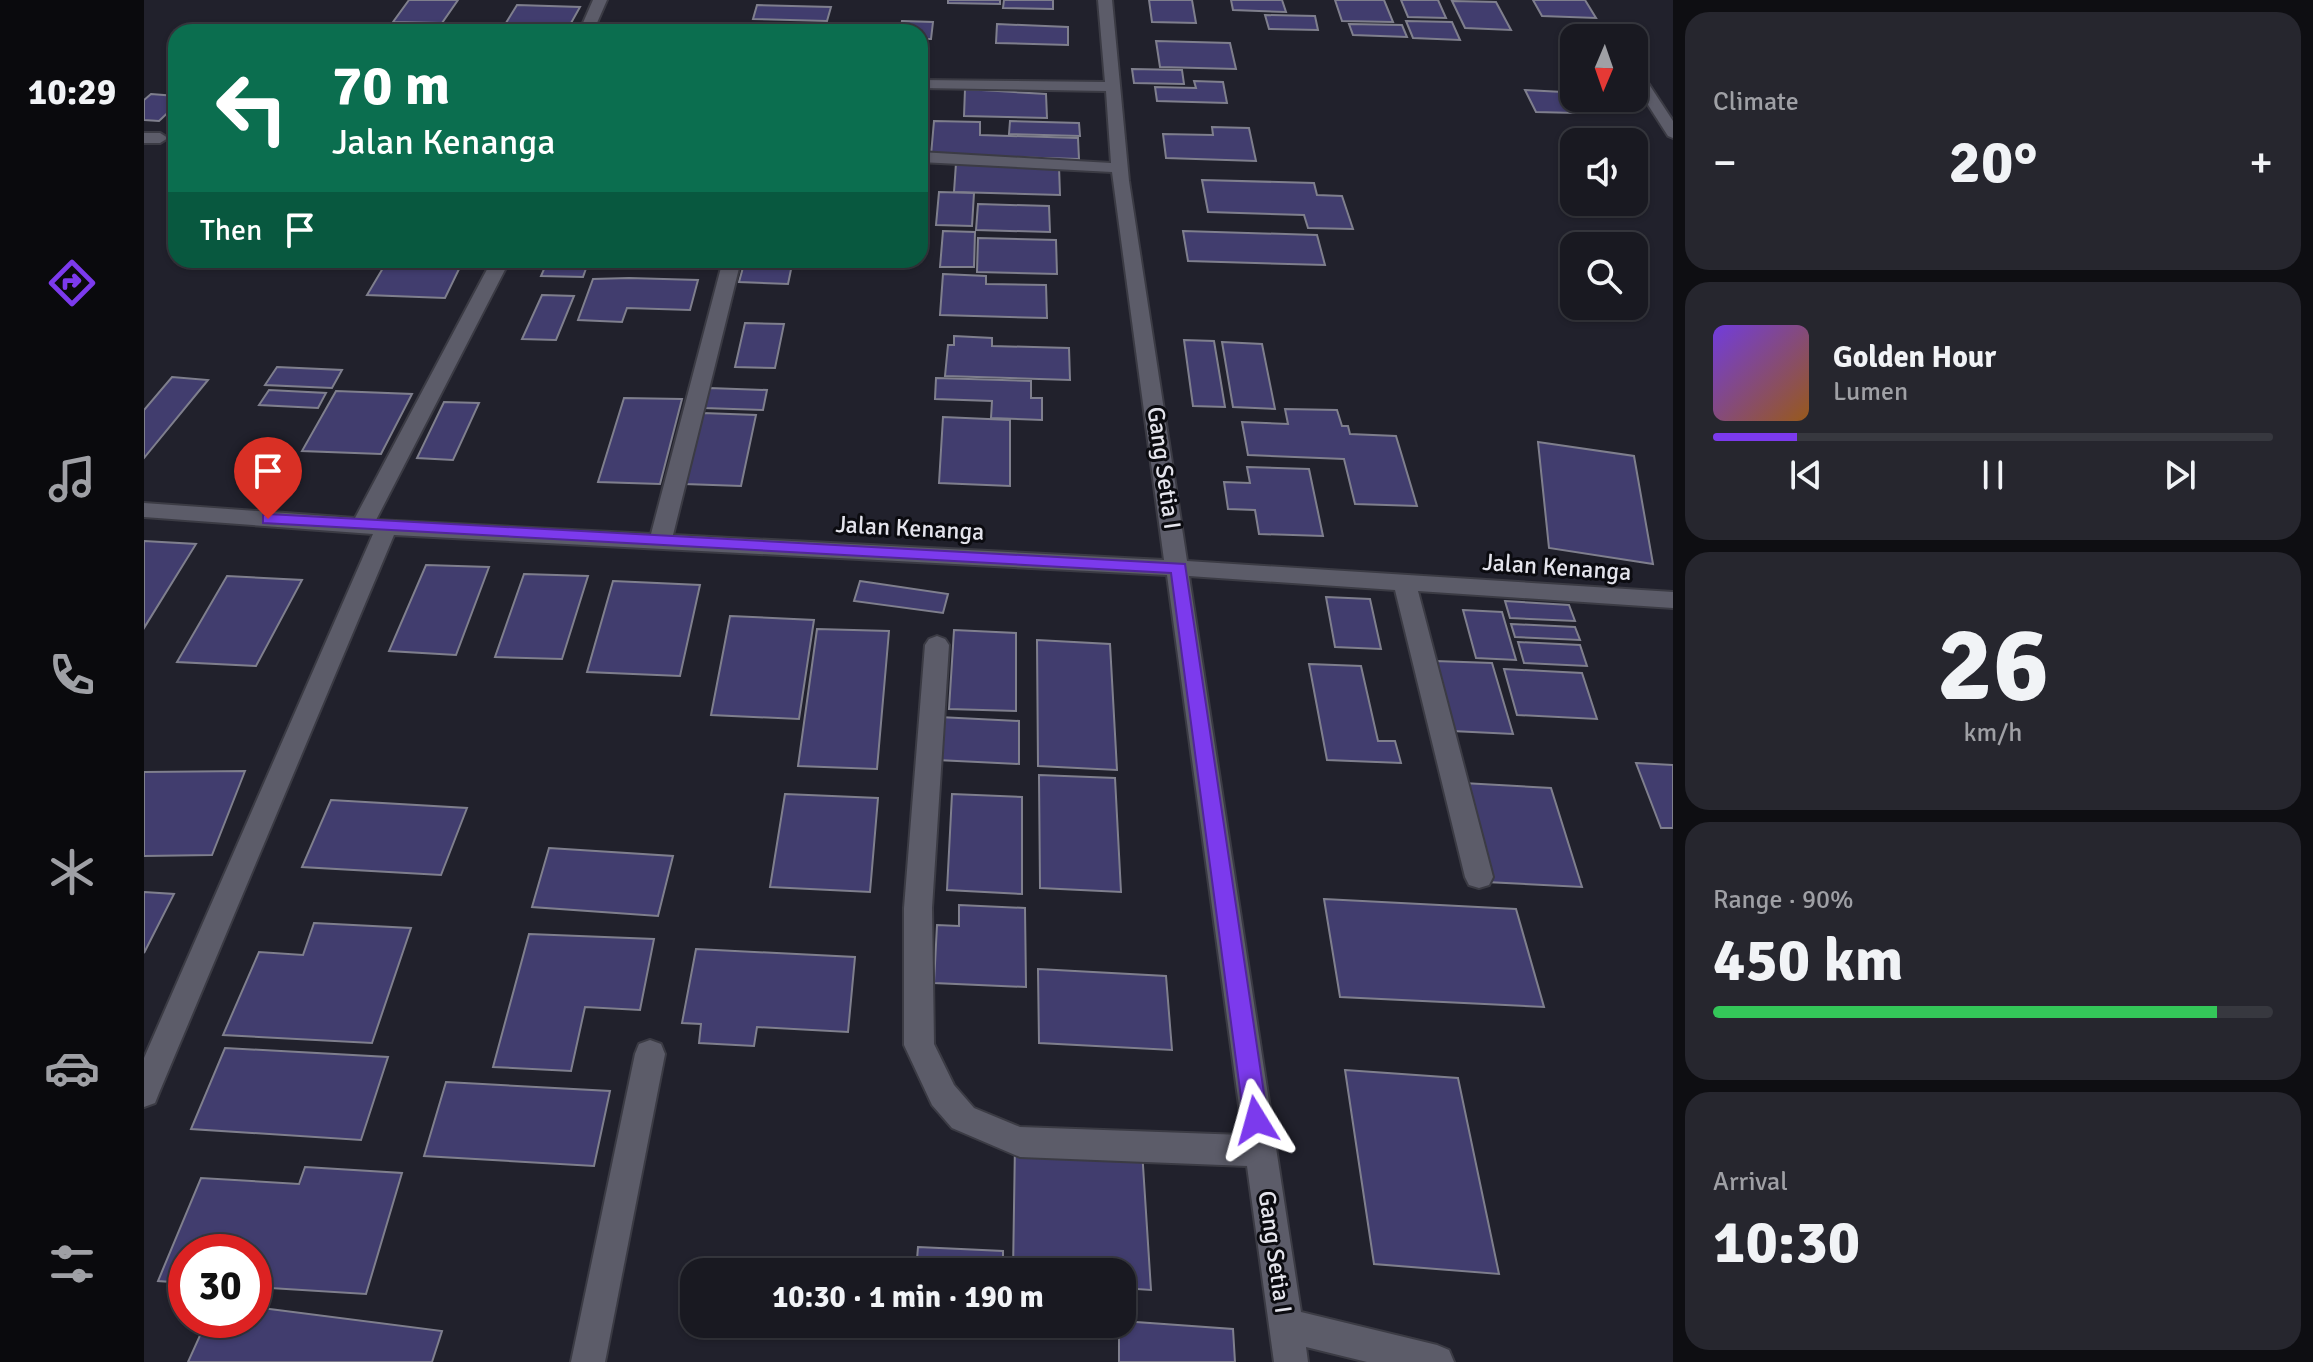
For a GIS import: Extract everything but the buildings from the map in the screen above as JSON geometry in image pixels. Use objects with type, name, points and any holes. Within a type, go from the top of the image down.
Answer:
[{"type":"street","points":[[590,24],[600,0]]},
{"type":"street","name":"Gang Setia I","points":[[1105,0],[1120,168],[1291,1362]]},
{"type":"street","points":[[928,84],[1115,87]]},
{"type":"street","points":[[1648,94],[1673,133]]},
{"type":"street","points":[[928,157],[1120,168]]},
{"type":"street","points":[[144,1093],[374,527],[497,268]]},
{"type":"street","points":[[660,542],[730,268]]},
{"type":"street","name":"Jalan Kenanga","points":[[144,510],[374,527],[1179,568],[1673,600]]},
{"type":"street","points":[[1405,583],[1479,877]]},
{"type":"street","points":[[937,645],[918,908],[919,1045],[943,1095],[963,1118],[1020,1142],[1260,1151]]},
{"type":"street","points":[[588,1362],[650,1054]]},
{"type":"street","points":[[1286,1325],[1437,1362]]},
{"type":"route","points":[[268,519],[1179,568],[1256,1120]]}]
